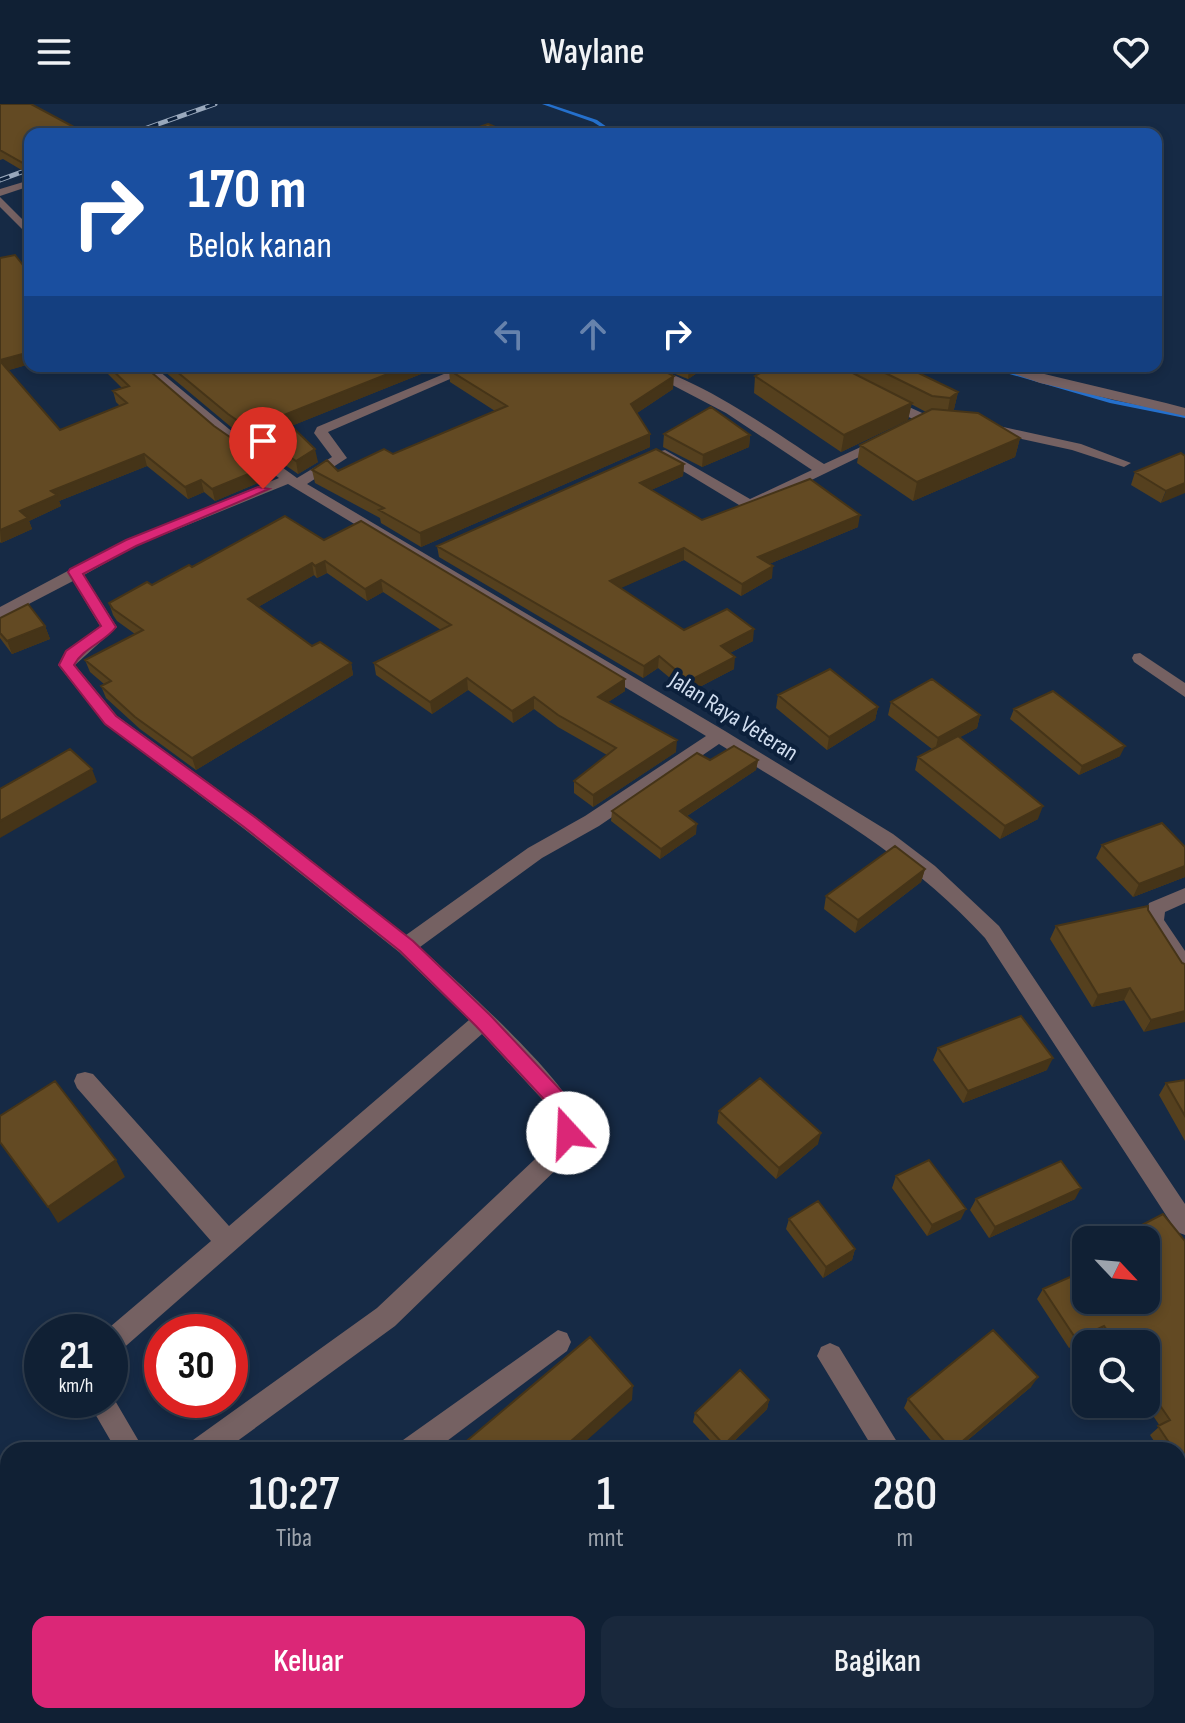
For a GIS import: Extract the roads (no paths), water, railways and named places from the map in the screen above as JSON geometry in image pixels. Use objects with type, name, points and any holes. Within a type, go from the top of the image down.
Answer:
[{"type":"street","points":[[24,187],[1,201],[24,227]]},
{"type":"street","name":"Jalan Raya Veteran","points":[[152,372],[224,432],[293,481],[429,552],[886,839],[963,899],[992,932],[1185,1224]]},
{"type":"street","points":[[0,614],[131,543],[293,481],[340,458],[321,433],[329,425],[459,372]]},
{"type":"street","points":[[654,372],[731,410],[824,471]]},
{"type":"street","points":[[1017,372],[1058,385],[1111,397],[1139,399],[1185,412]]},
{"type":"street","points":[[872,393],[926,420]]},
{"type":"street","points":[[646,455],[664,454],[741,503],[749,505],[926,420],[948,420]]},
{"type":"street","points":[[973,424],[1076,447],[1124,463]]},
{"type":"street","points":[[75,572],[109,627],[72,655],[66,665],[111,720],[250,823],[406,946],[483,1020],[561,1104],[568,1118],[568,1133],[560,1151],[386,1317],[214,1442]]},
{"type":"street","points":[[1140,658],[1185,691]]},
{"type":"street","points":[[406,946],[535,853],[592,821],[719,735]]},
{"type":"street","points":[[1185,895],[1156,908],[1153,914],[1154,921],[1185,968]]},
{"type":"street","points":[[128,1328],[483,1020]]},
{"type":"street","points":[[85,1081],[228,1242]]},
{"type":"street","points":[[424,1442],[558,1342]]},
{"type":"street","points":[[830,1356],[884,1442]]},
{"type":"street","points":[[111,1418],[126,1442]]},
{"type":"waterway","points":[[544,104],[595,121],[606,128]]},
{"type":"waterway","points":[[1006,372],[1112,402],[1185,416]]},
{"type":"railway","points":[[147,128],[215,104]]},
{"type":"railway","points":[[0,180],[24,171]]}]
